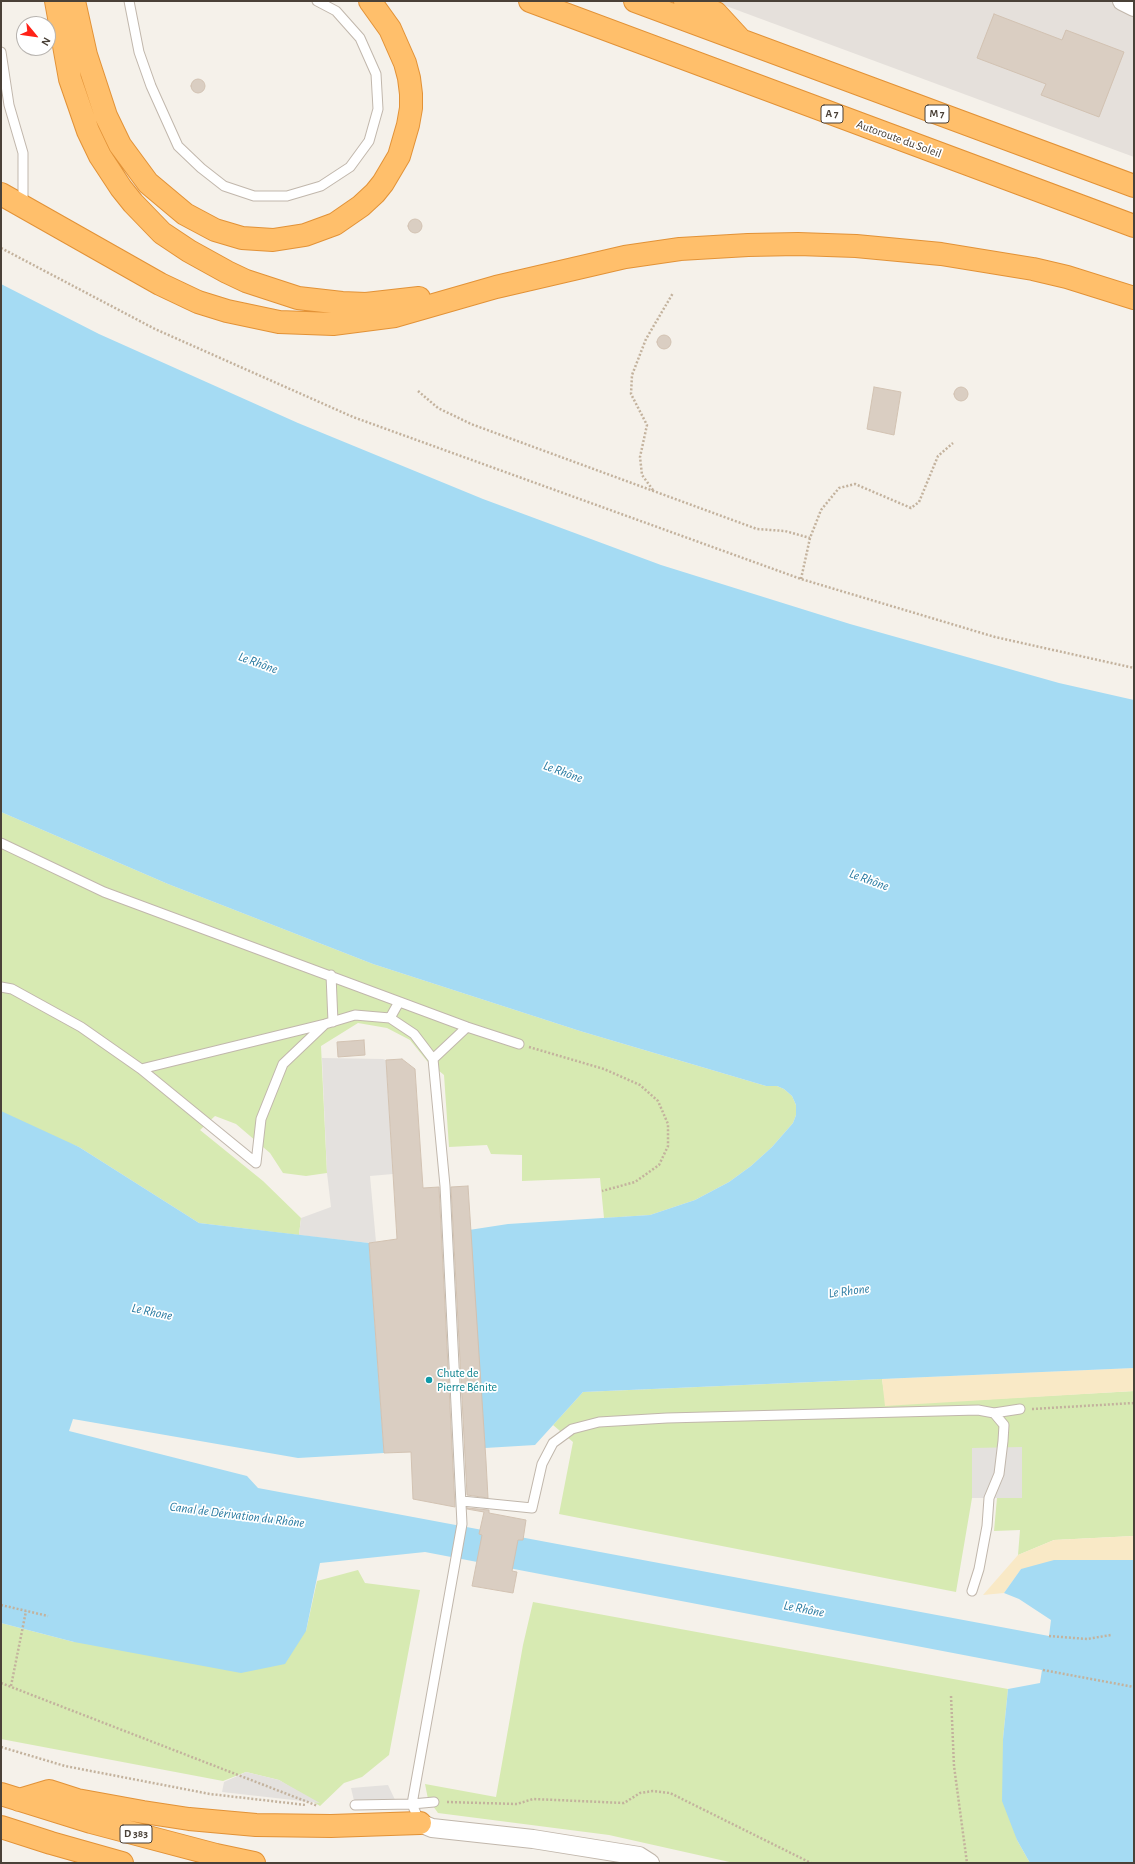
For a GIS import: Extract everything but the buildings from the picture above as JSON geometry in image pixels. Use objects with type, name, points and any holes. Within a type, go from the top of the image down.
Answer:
[{"type":"highway","points":[[56,1],[70,79],[88,131],[100,156],[133,203],[162,233],[176,243],[208,262],[246,281],[298,298],[318,301],[366,304],[496,287]]},
{"type":"highway","points":[[74,1],[86,55],[106,116],[120,144],[148,183],[185,214],[216,230],[242,238],[273,240],[305,235],[336,224],[361,206],[375,193],[383,183],[399,156],[408,125],[411,108],[409,78],[405,63],[390,29],[370,1]]},
{"type":"highway","name":"Autoroute du Soleil","points":[[530,1],[1134,226]]},
{"type":"highway","points":[[635,1],[740,40]]},
{"type":"highway","points":[[685,1],[716,13],[740,40]]},
{"type":"highway","name":"M 7","points":[[740,40],[1134,186]]},
{"type":"highway","points":[[1,194],[160,284],[198,302],[256,318],[308,324],[333,324],[395,316],[496,287],[625,257],[672,250],[748,245],[798,244],[905,250],[985,260],[1067,277],[1134,298]]},
{"type":"highway","points":[[10,1797],[49,1792],[77,1800],[143,1812],[189,1819],[256,1825],[331,1826],[416,1814]]},
{"type":"highway","name":"D 383","points":[[10,1797],[98,1824],[216,1855],[254,1863]]},
{"type":"highway","points":[[1,1827],[122,1863]]},
{"type":"highway","points":[[51,1843],[68,1863]]},
{"type":"street","points":[[1122,1],[1134,7]]},
{"type":"street","points":[[416,1814],[432,1828],[533,1839],[639,1856],[650,1863]]},
{"type":"lane","points":[[129,1],[139,52],[154,93],[178,146],[201,168],[224,186],[254,196],[287,196],[321,186],[350,167],[369,141],[378,109],[376,74],[360,38],[336,11],[317,1]]},
{"type":"lane","points":[[1,52],[10,106],[23,153],[23,206]]},
{"type":"lane","points":[[1,843],[104,892],[331,975],[467,1027],[519,1044]]},
{"type":"lane","points":[[1,986],[12,989],[81,1027],[142,1069],[256,1163],[262,1119],[283,1064],[329,1023],[331,975]]},
{"type":"lane","points":[[390,1018],[399,1002]]},
{"type":"lane","points":[[142,1069],[329,1023],[355,1015],[390,1018],[414,1034],[433,1059],[445,1186],[462,1524],[449,1596],[416,1814]]},
{"type":"lane","points":[[433,1059],[467,1027]]},
{"type":"lane","points":[[462,1501],[532,1508],[542,1464],[553,1444],[572,1429],[599,1422],[667,1418],[978,1410],[994,1413],[1020,1410]]},
{"type":"lane","points":[[972,1591],[980,1562],[987,1526],[989,1498],[999,1474],[1004,1425],[994,1413]]},
{"type":"lane","points":[[355,1806],[416,1814],[434,1802]]},
{"type":"path","points":[[1,248],[155,329],[353,417],[801,579],[995,637],[1134,668]]},
{"type":"path","points":[[653,490],[642,475],[640,457],[647,425],[631,394],[632,375],[646,339],[673,293]]},
{"type":"path","points":[[418,391],[438,408],[471,424],[757,528],[785,531],[810,538]]},
{"type":"path","points":[[801,579],[810,538],[822,510],[839,488],[855,484],[911,508],[919,502],[938,456],[953,443]]},
{"type":"path","points":[[519,1044],[604,1069],[640,1085],[658,1101],[668,1124],[668,1146],[658,1165],[635,1182],[602,1191]]},
{"type":"path","points":[[1020,1410],[1134,1403]]},
{"type":"path","points":[[1,1605],[48,1616]]},
{"type":"path","points":[[11,1686],[26,1611]]},
{"type":"path","points":[[1049,1636],[1087,1639],[1111,1635]]},
{"type":"path","points":[[1043,1670],[1134,1687]]},
{"type":"path","points":[[1,1683],[320,1806],[210,1794],[64,1766],[1,1747]]},
{"type":"path","points":[[951,1696],[954,1766],[967,1863]]},
{"type":"path","points":[[434,1802],[517,1804],[533,1799],[624,1803],[640,1793],[653,1791],[670,1793],[811,1863]]},
{"type":"shaded area","points":[[714,1],[1134,1],[1134,157],[718,3]]},
{"type":"shaded area","points":[[322,1058],[386,1060],[393,1174],[370,1176],[376,1242],[369,1243],[299,1235],[301,1218],[331,1207],[327,1173]]},
{"type":"shaded area","points":[[1022,1447],[1022,1498],[972,1498],[972,1448]]},
{"type":"shaded area","points":[[246,1772],[279,1780],[320,1803],[222,1792],[224,1782]]},
{"type":"shaded area","points":[[388,1785],[397,1804],[355,1805],[351,1788]]},
{"type":"green space","points":[[1,812],[168,884],[373,964],[580,1031],[766,1086],[777,1086],[784,1089],[792,1096],[796,1105],[796,1115],[793,1123],[772,1147],[751,1166],[729,1182],[695,1200],[650,1215],[604,1218],[600,1178],[522,1181],[522,1155],[491,1154],[487,1145],[449,1147],[444,1075],[427,1061],[410,1040],[387,1028],[358,1023],[321,1046],[327,1173],[306,1176],[283,1173],[270,1153],[236,1124],[215,1116],[200,1130],[263,1181],[301,1218],[299,1235],[199,1223],[79,1147],[1,1117]]},
{"type":"green space","points":[[882,1379],[886,1405],[1134,1391],[1134,1536],[1054,1540],[1018,1555],[1020,1530],[994,1531],[997,1498],[1022,1498],[972,1448],[972,1498],[956,1592],[559,1514],[573,1442],[553,1425],[583,1392]]},
{"type":"green space","points":[[358,1570],[365,1583],[420,1590],[389,1755],[362,1777],[344,1783],[320,1806],[279,1780],[246,1772],[223,1781],[1,1739],[1,1623],[74,1642],[306,1631],[317,1581]]},
{"type":"green space","points":[[533,1602],[1008,1689],[1003,1739],[1017,1840],[1030,1863],[734,1863],[609,1835],[438,1813],[428,1799],[425,1784],[496,1797],[523,1645]]},
{"type":"sand","points":[[1134,1368],[1134,1391],[885,1406],[882,1379]]},
{"type":"sand","points":[[1134,1536],[1134,1560],[1021,1569],[1004,1593],[983,1595],[1018,1555],[1054,1540]]},
{"type":"water","points":[[1,284],[99,334],[298,423],[483,499],[661,565],[850,624],[1059,683],[1134,700],[1134,1368],[583,1392],[535,1445],[485,1448],[469,1230],[508,1224],[650,1215],[695,1200],[729,1182],[751,1166],[772,1147],[793,1123],[796,1115],[796,1105],[792,1096],[784,1089],[777,1086],[766,1086],[580,1031],[373,964],[168,884],[1,812]]},
{"type":"water","points":[[1,1111],[79,1147],[199,1223],[369,1243],[384,1453],[298,1458],[73,1419],[69,1431],[247,1476],[258,1488],[1049,1636],[1051,1620],[1019,1599],[1004,1593],[1021,1569],[1054,1560],[1134,1560],[1134,1863],[1030,1863],[1017,1840],[1002,1801],[1003,1739],[1008,1689],[1040,1683],[1042,1670],[425,1552],[320,1563],[306,1631],[285,1664],[241,1673],[74,1642],[1,1623]]},
{"type":"place","name":"Chute de Pierre Bénite","points":[[429,1380]]},
{"type":"water label","name":"Le Rhône","points":[[258,663]]},
{"type":"water label","name":"Le Rhône","points":[[563,772]]},
{"type":"water label","name":"Le Rhône","points":[[869,880]]},
{"type":"water label","name":"Le Rhone","points":[[849,1291]]},
{"type":"water label","name":"Le Rhone","points":[[152,1312]]},
{"type":"water label","name":"Canal de Dérivation du Rhône","points":[[237,1515]]},
{"type":"water label","name":"Le Rhône","points":[[804,1609]]}]
